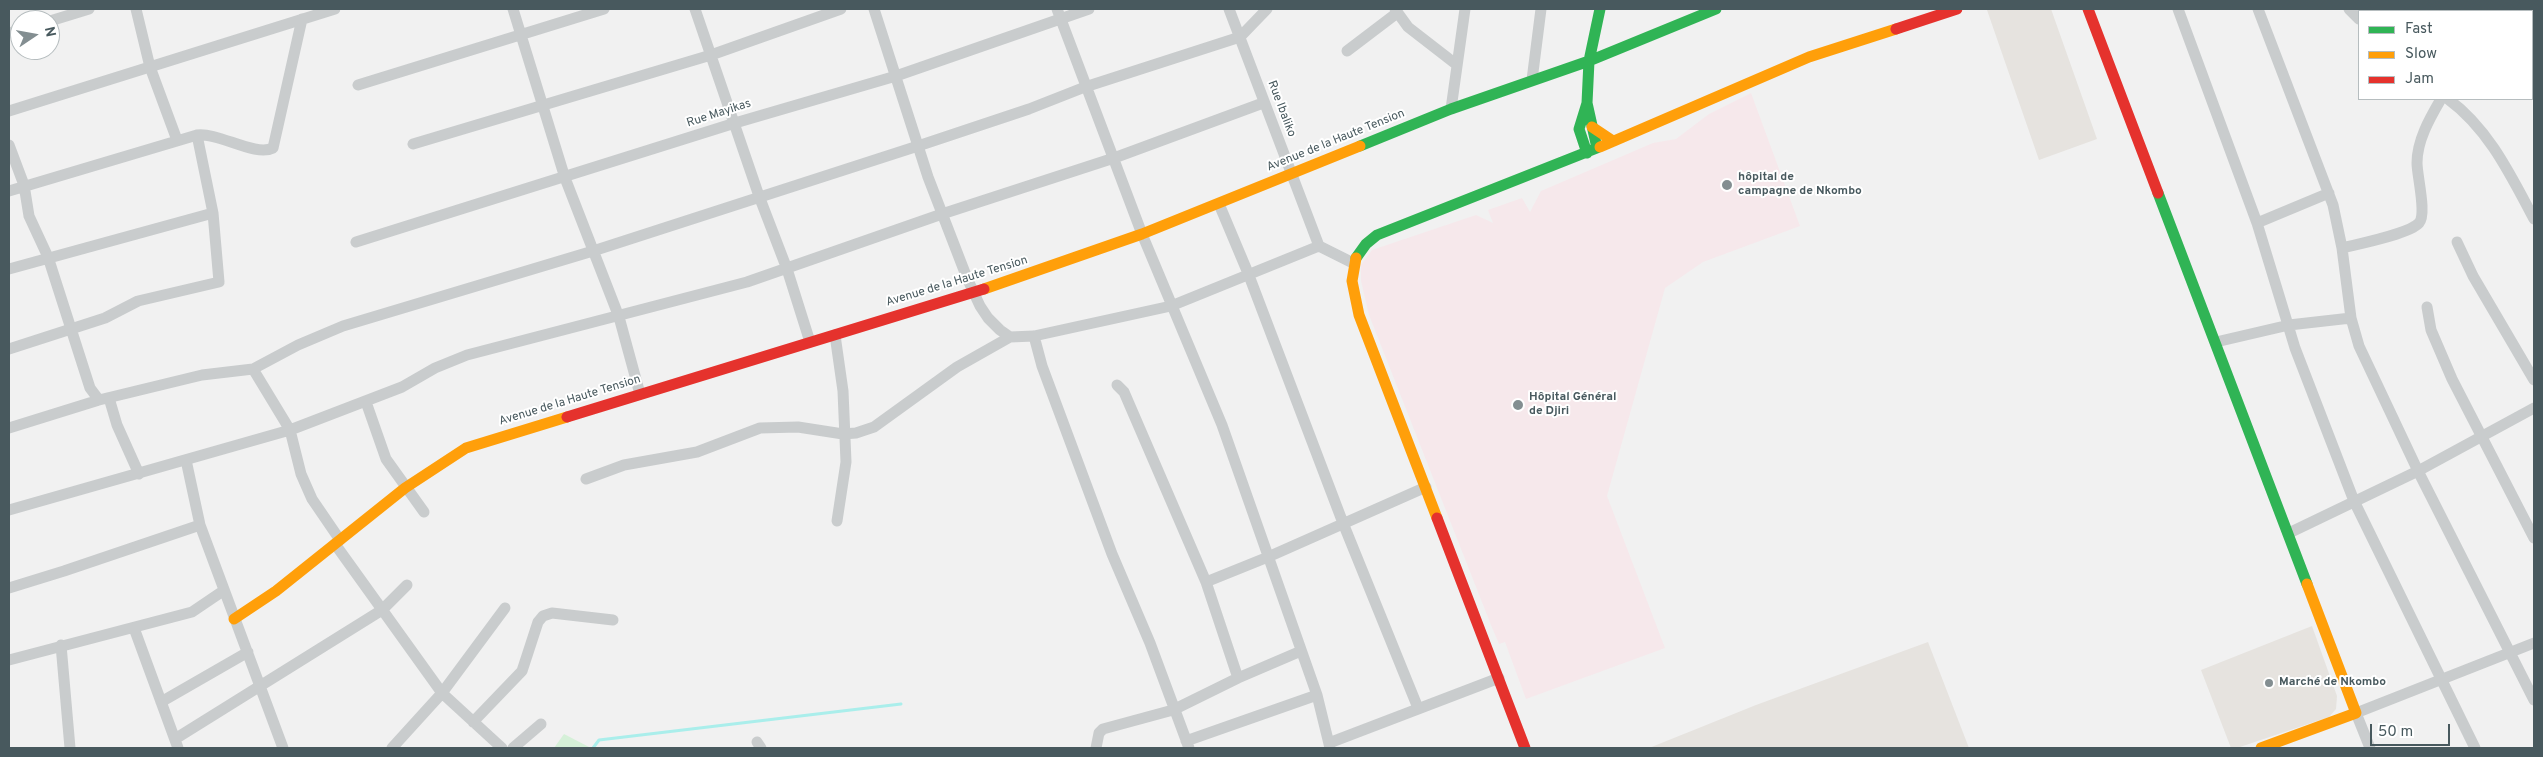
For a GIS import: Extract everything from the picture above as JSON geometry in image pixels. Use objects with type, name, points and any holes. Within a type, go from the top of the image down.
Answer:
[{"type":"street","points":[[60,18],[89,9]]},
{"type":"street","points":[[136,9],[150,67],[177,140]]},
{"type":"street","points":[[9,111],[335,9]]},
{"type":"street","points":[[513,9],[565,178],[619,317],[640,394]]},
{"type":"street","points":[[358,84],[604,9]]},
{"type":"street","points":[[695,9],[759,196],[787,269],[810,342]]},
{"type":"street","points":[[413,144],[711,54],[840,9]]},
{"type":"street","points":[[874,9],[918,146],[942,214],[973,292],[988,318],[1000,330],[1010,336]]},
{"type":"street","name":"Rue Mayikas","points":[[356,242],[565,178],[735,123],[896,76],[1059,14],[1089,9]]},
{"type":"street","name":"Rue Ibaliko","points":[[1229,9],[1263,103],[1319,246]]},
{"type":"street","points":[[9,428],[104,399],[202,375],[253,369],[343,326],[593,251],[918,146],[1029,109],[1085,87],[1240,37],[1267,9]]},
{"type":"street","points":[[1450,110],[1465,9]]},
{"type":"street","points":[[1532,80],[1541,9]]},
{"type":"street","points":[[1558,165],[1579,129],[1586,103],[1588,60],[1600,9]]},
{"type":"street","name":"Avenue de la Haute Tension","points":[[234,619],[276,591],[405,488],[466,448],[973,292],[1142,234],[1450,110],[1588,60],[1694,13],[1716,9]]},
{"type":"street","points":[[1525,748],[1359,316],[1352,291],[1353,262],[1358,252],[1377,235],[1558,165],[1809,58],[1957,9]]},
{"type":"street","points":[[2088,9],[2370,748]]},
{"type":"street","points":[[2178,9],[2257,222],[2296,348],[2354,501],[2475,748]]},
{"type":"street","points":[[2258,9],[2329,193],[2342,248],[2352,318],[2360,346],[2418,471],[2534,700]]},
{"type":"street","points":[[2349,9],[2358,18]]},
{"type":"street","points":[[1348,51],[1396,11],[1408,26],[1457,65]]},
{"type":"street","points":[[1059,14],[1142,234],[1222,425],[1317,695],[1329,746],[1418,708],[1499,678]]},
{"type":"street","points":[[9,191],[196,135],[209,136],[263,150],[273,148],[302,19]]},
{"type":"street","points":[[2342,248],[2409,230],[2419,223],[2422,213],[2416,162],[2425,129],[2440,100]]},
{"type":"street","points":[[2449,100],[2467,112],[2485,134],[2534,219]]},
{"type":"street","points":[[9,510],[290,430],[402,388],[454,360],[747,282],[942,214],[1114,158],[1263,103]]},
{"type":"street","points":[[1586,103],[1592,127],[1592,151]]},
{"type":"street","points":[[1592,127],[1613,141]]},
{"type":"street","points":[[1579,129],[1592,151]]},
{"type":"street","points":[[9,349],[105,318],[138,301],[219,282],[213,214],[196,135]]},
{"type":"street","points":[[9,145],[24,185],[29,216],[48,257],[90,388],[104,399],[139,474]]},
{"type":"street","points":[[2257,222],[2329,193]]},
{"type":"street","points":[[1219,204],[1248,273],[1343,523],[1418,708]]},
{"type":"street","points":[[9,269],[213,214]]},
{"type":"street","points":[[2457,242],[2473,276],[2534,380]]},
{"type":"street","points":[[586,479],[624,465],[697,452],[760,428],[798,427],[843,434],[856,433],[874,427],[957,366],[1010,336],[1034,336],[1172,306],[1248,273],[1319,246],[1353,262]]},
{"type":"street","points":[[2427,308],[2431,330],[2452,379],[2534,538]]},
{"type":"street","points":[[2216,342],[2289,325],[2352,318]]},
{"type":"street","points":[[835,335],[843,391],[843,434],[846,462],[837,521]]},
{"type":"street","points":[[1034,336],[1062,419],[1112,554],[1150,644],[1173,710],[1188,745],[1317,695]]},
{"type":"street","points":[[253,369],[290,430],[301,474],[312,499],[382,610],[442,693],[502,748]]},
{"type":"street","points":[[1117,385],[1124,392],[1206,582],[1238,678]]},
{"type":"street","points":[[366,402],[386,459],[424,512]]},
{"type":"street","points":[[2289,533],[2418,471],[2534,408]]},
{"type":"street","points":[[186,460],[200,525],[223,591],[284,748]]},
{"type":"street","points":[[1206,582],[1268,557],[1426,487]]},
{"type":"street","points":[[9,588],[64,572],[200,525]]},
{"type":"street","points":[[134,628],[176,744],[382,610],[407,585]]},
{"type":"street","points":[[9,660],[192,612],[223,591]]},
{"type":"street","points":[[392,748],[442,693],[505,608]]},
{"type":"street","points":[[473,722],[522,671],[538,622],[543,616],[552,613],[613,620]]},
{"type":"street","points":[[2260,748],[2441,681],[2534,643]]},
{"type":"street","points":[[61,645],[70,748]]},
{"type":"street","points":[[1096,748],[1099,733],[1103,729],[1173,710],[1238,678],[1301,651]]},
{"type":"street","points":[[162,702],[248,652]]},
{"type":"street","points":[[512,748],[540,724]]},
{"type":"shaded area","points":[[2051,9],[2097,139],[2039,160],[1987,10]]},
{"type":"shaded area","name":"Hôpital Général de Djiri","points":[[1751,93],[1800,226],[1703,262],[1665,288],[1607,496],[1665,648],[1526,699],[1505,642],[1499,644],[1491,625],[1369,315],[1361,281],[1361,265],[1372,250],[1476,215],[1493,223],[1488,210],[1522,198],[1530,212],[1541,191],[1653,143],[1676,139],[1709,114]]},
{"type":"shaded area","name":"Marché de Nkombo","points":[[2312,626],[2337,696],[2336,709],[2329,717],[2237,748],[2231,748],[2201,670]]},
{"type":"shaded area","points":[[1928,642],[1969,748],[1649,748],[1756,705]]},
{"type":"green space","points":[[564,734],[591,748],[554,748]]},
{"type":"waterway","points":[[593,748],[599,740],[901,704]]},
{"type":"traffic: fast","points":[[1587,153],[1579,129],[1587,103],[1589,61],[1600,9]]},
{"type":"traffic: fast","points":[[1360,146],[1451,109],[1589,61],[1716,9]]},
{"type":"traffic: fast","points":[[1356,258],[1366,244],[1377,235],[1597,148],[1587,103]]},
{"type":"traffic: fast","points":[[2158,193],[2307,584]]},
{"type":"traffic: slow","points":[[1600,147],[1809,57],[1896,29]]},
{"type":"traffic: slow","points":[[1592,127],[1613,141]]},
{"type":"traffic: slow","points":[[984,289],[1142,234],[1360,146]]},
{"type":"traffic: slow","points":[[1356,258],[1352,281],[1359,315],[1437,518]]},
{"type":"traffic: slow","points":[[234,619],[276,591],[405,488],[466,448],[567,417]]},
{"type":"traffic: slow","points":[[2261,748],[2356,713],[2307,584]]},
{"type":"traffic: jam","points":[[1896,29],[1957,9]]},
{"type":"traffic: jam","points":[[2088,9],[2158,193]]},
{"type":"traffic: jam","points":[[567,417],[984,289]]},
{"type":"traffic: jam","points":[[1437,518],[1525,748]]},
{"type":"place","name":"hôpital de campagne de Nkombo","points":[[1727,185]]},
{"type":"place","name":"Hôpital Général de Djiri","points":[[1518,405]]},
{"type":"place","name":"Marché de Nkombo","points":[[2269,683]]}]
